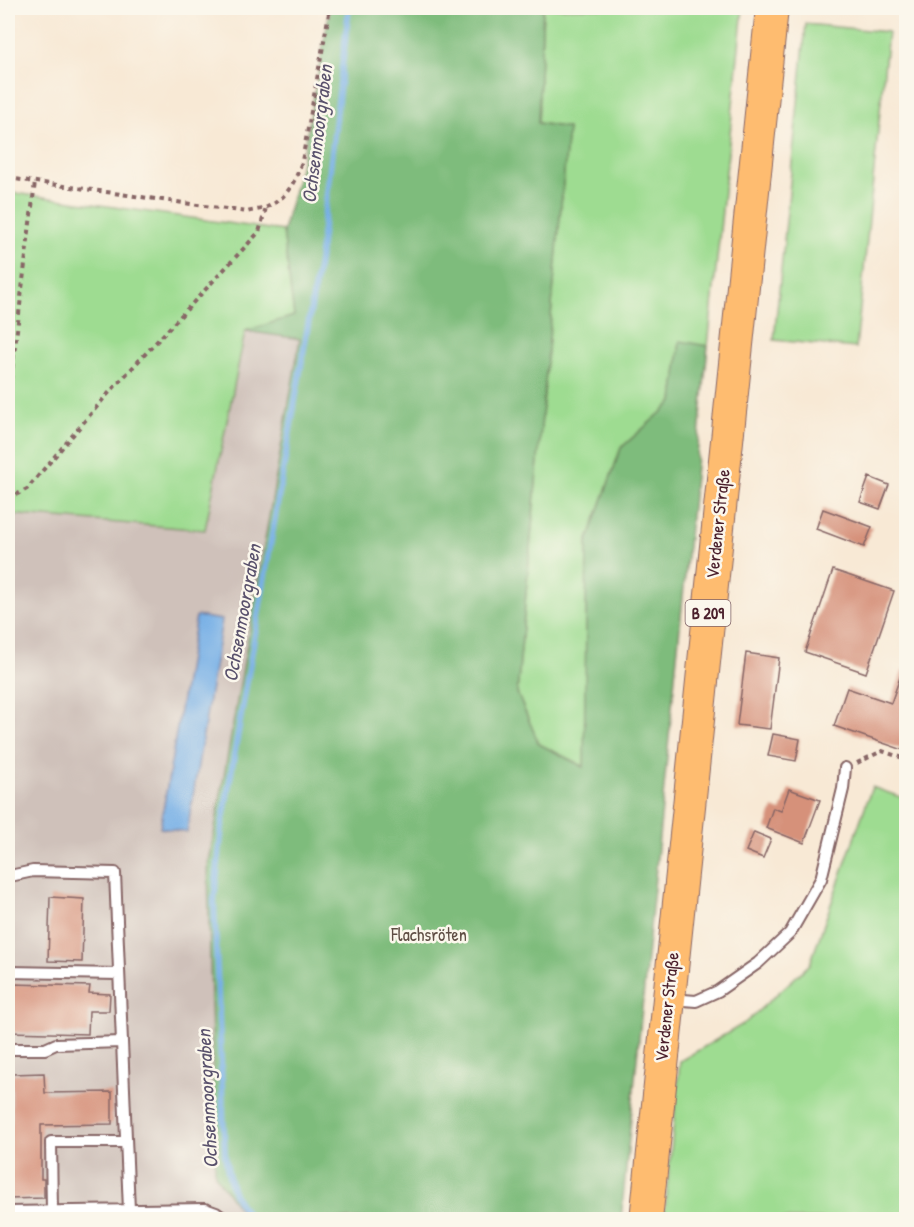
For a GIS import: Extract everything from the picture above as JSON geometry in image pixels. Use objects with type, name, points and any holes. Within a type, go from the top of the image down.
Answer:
[{"type":"main road","name":"Verdener Straße","points":[[646,1220],[772,8]]},
{"type":"lane","points":[[668,999],[696,1001],[717,991],[758,963],[790,933],[821,879],[843,789],[845,768]]},
{"type":"lane","points":[[8,878],[33,871],[116,873],[129,1210]]},
{"type":"lane","points":[[8,972],[119,974]]},
{"type":"lane","points":[[8,1049],[45,1050],[56,1044],[122,1042]]},
{"type":"lane","points":[[52,1211],[51,1142],[126,1142]]},
{"type":"lane","points":[[8,1212],[205,1209],[226,1220]]},
{"type":"path","points":[[8,178],[247,212],[266,207],[286,193],[296,178],[302,160],[330,8]]},
{"type":"path","points":[[8,404],[34,182]]},
{"type":"path","points":[[8,499],[27,489],[106,396],[259,232],[266,207]]},
{"type":"path","points":[[845,768],[882,752],[906,759]]},
{"type":"shaded area","points":[[245,331],[300,338],[208,868],[215,1175],[246,1219],[8,1219],[8,514],[205,530]]},
{"type":"green space","name":"Flachsröten","points":[[330,8],[543,8],[538,123],[568,128],[517,693],[539,744],[584,767],[587,543],[621,448],[673,402],[680,341],[708,346],[621,1219],[246,1219],[215,1175],[208,868],[300,339],[245,331],[294,316],[283,231],[302,161]]},
{"type":"green space","points":[[543,8],[743,8],[708,346],[680,342],[673,402],[621,448],[587,543],[585,767],[539,744],[517,693],[568,128],[538,123]]},
{"type":"green space","points":[[806,24],[888,32],[856,348],[774,340]]},
{"type":"green space","points":[[8,192],[283,231],[294,316],[245,332],[205,530],[8,514]]},
{"type":"green space","points":[[872,787],[906,799],[906,1219],[664,1219],[680,1061],[745,1023],[810,964]]},
{"type":"water","points":[[196,616],[222,620],[187,832],[160,828]]},
{"type":"building","points":[[869,477],[889,485],[880,509],[860,502]]},
{"type":"building","points":[[823,509],[872,527],[864,547],[816,529]]},
{"type":"building","points":[[833,570],[894,591],[866,673],[805,652]]},
{"type":"building","points":[[746,653],[779,658],[770,729],[737,725]]},
{"type":"building","points":[[903,669],[906,671],[906,751],[834,726],[847,688],[891,703]]},
{"type":"building","points":[[773,734],[800,739],[796,761],[768,756]]},
{"type":"building","points":[[789,789],[820,800],[804,843],[766,828],[773,808],[781,811]]},
{"type":"building","points":[[754,832],[771,839],[763,858],[746,851]]},
{"type":"building","points":[[50,897],[84,899],[82,962],[48,961]]},
{"type":"building","points":[[11,984],[90,986],[89,993],[110,994],[109,1011],[89,1011],[88,1034],[9,1032]]},
{"type":"building","points":[[44,1073],[45,1093],[112,1092],[112,1124],[41,1125],[41,1179],[44,1179],[44,1198],[8,1199],[8,1122],[12,1122],[12,1074]]},
{"type":"waterway","name":"Ochsenmoorgraben","points":[[253,1220],[236,1198],[225,1156],[214,901],[222,826],[319,261],[349,8]]}]
